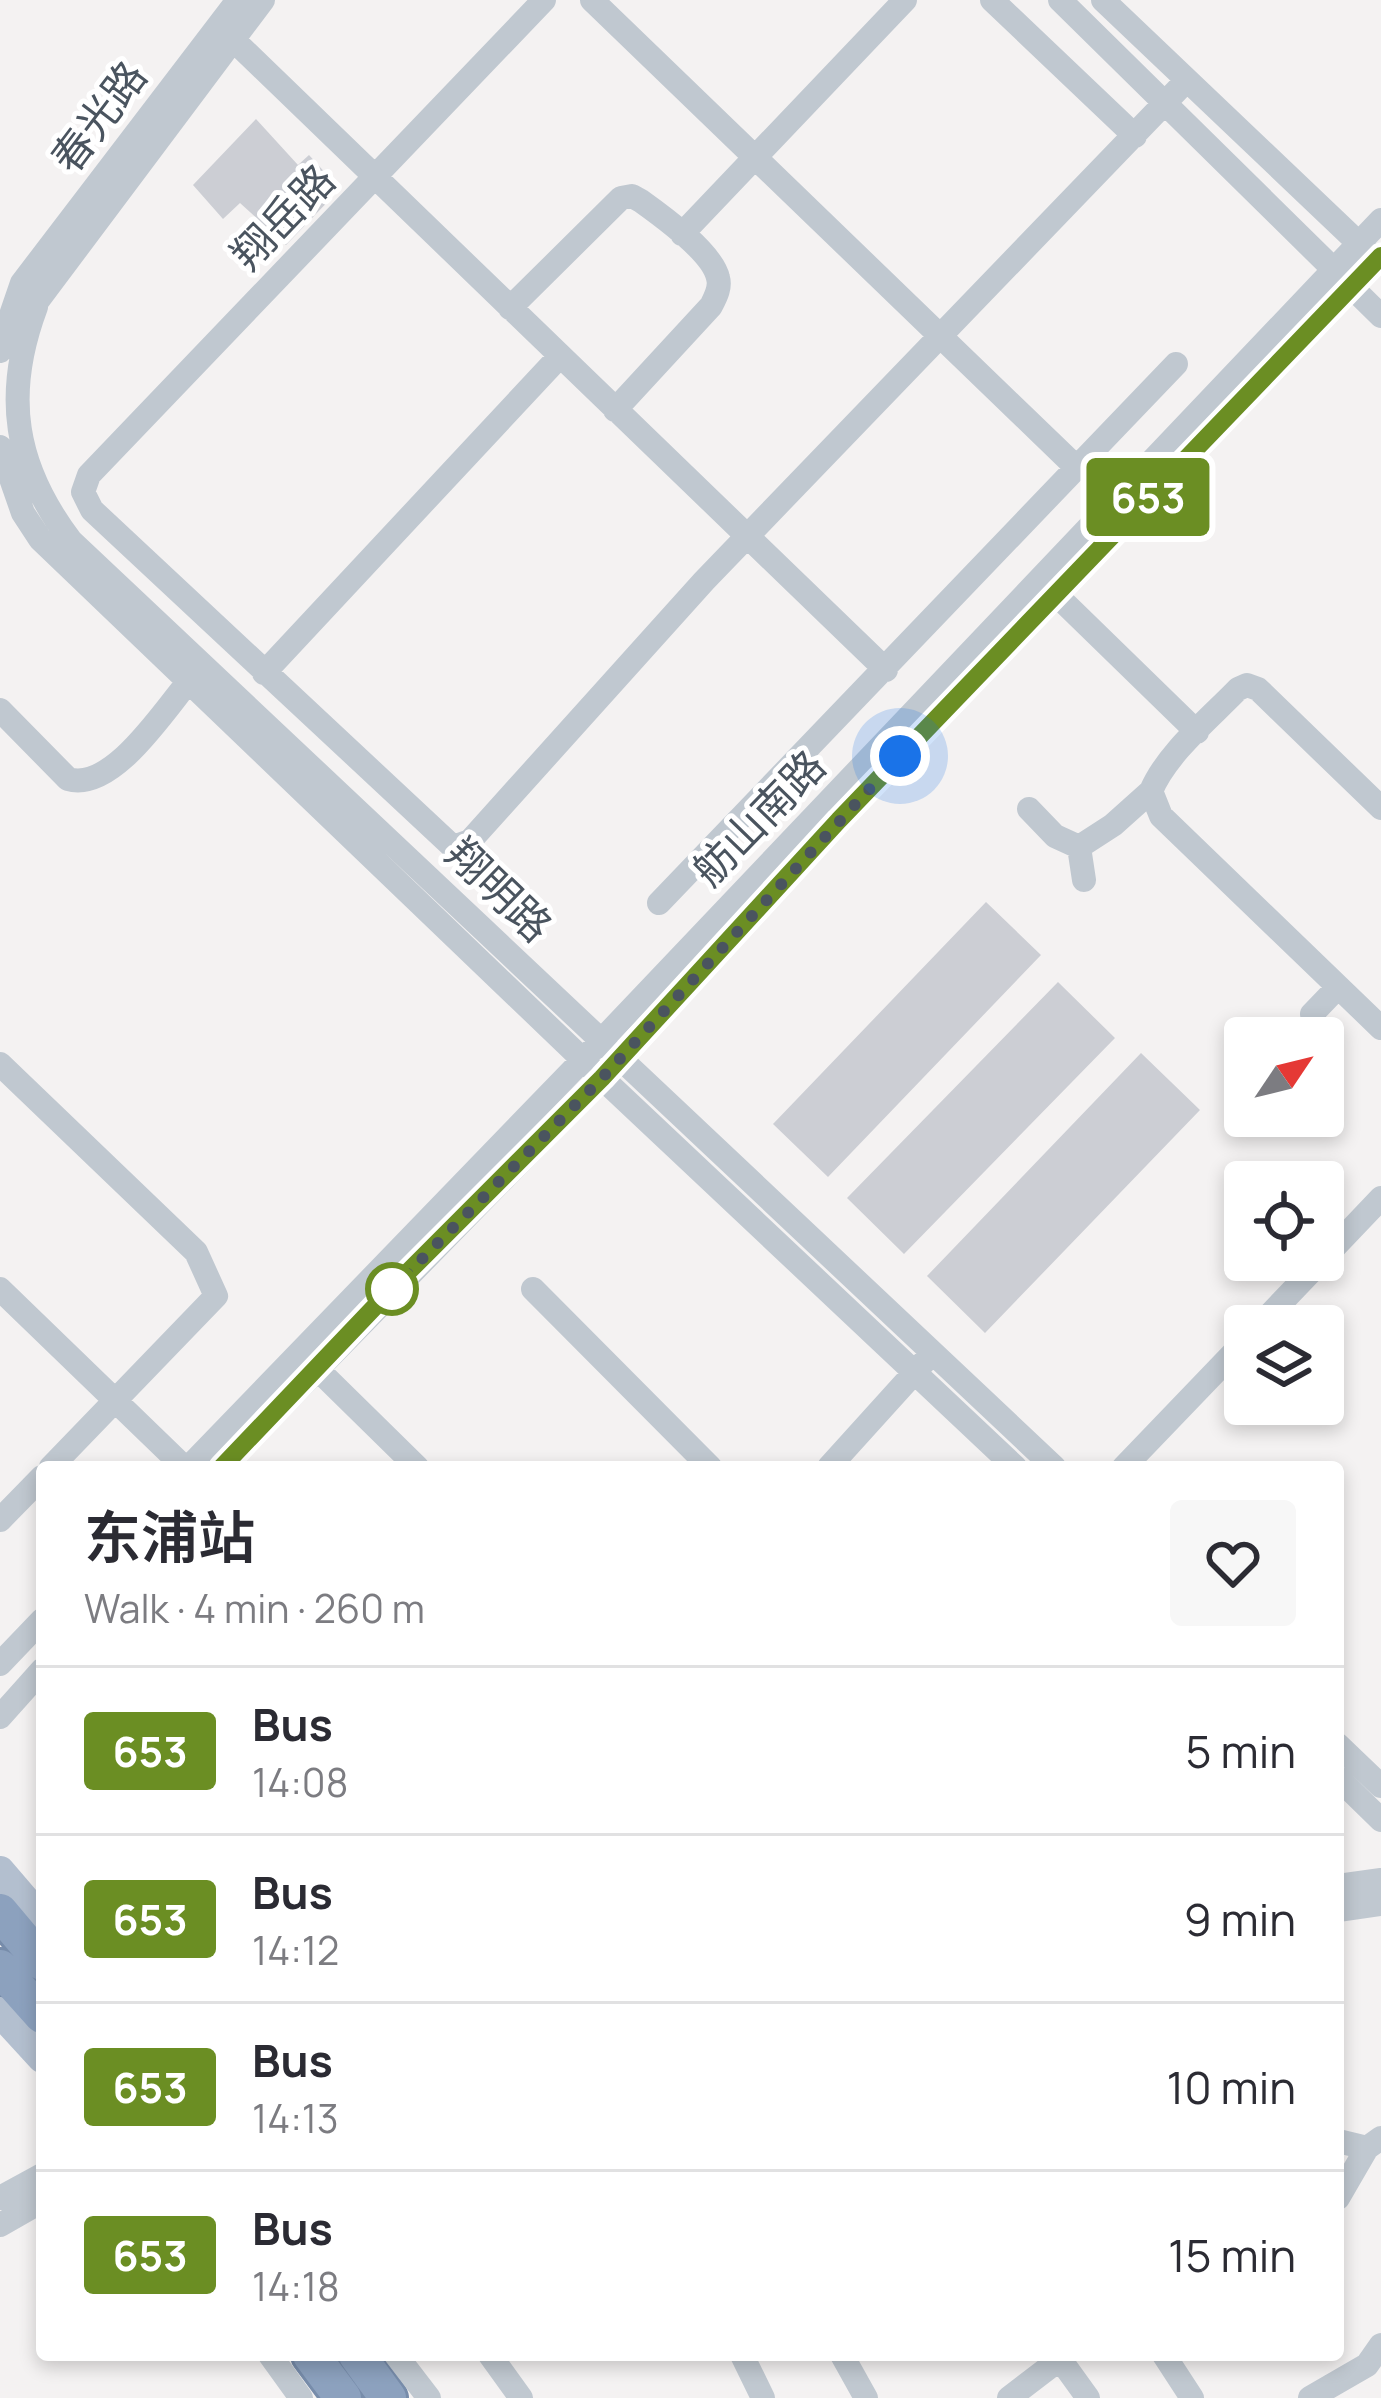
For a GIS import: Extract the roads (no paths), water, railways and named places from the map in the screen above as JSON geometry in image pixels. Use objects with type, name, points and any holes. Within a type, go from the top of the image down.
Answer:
[{"type":"highway","points":[[7,1893],[36,1949]]},
{"type":"highway","points":[[0,1968],[36,2008]]},
{"type":"highway","points":[[315,2361],[343,2398]]},
{"type":"highway","points":[[361,2361],[388,2398]]},
{"type":"main road","points":[[7,1893],[36,1915]]},
{"type":"main road","points":[[0,2012],[36,2051]]},
{"type":"street","name":"春光路","points":[[36,307],[225,34],[238,0]]},
{"type":"street","name":"春光路","points":[[0,351],[22,283],[225,34],[262,0]]},
{"type":"street","name":"翔岳路","points":[[264,673],[92,510],[83,492],[89,475],[544,0]]},
{"type":"street","points":[[592,0],[1077,468]]},
{"type":"street","points":[[682,233],[905,0]]},
{"type":"street","points":[[992,0],[1135,136]]},
{"type":"street","points":[[1060,0],[1381,316]]},
{"type":"street","points":[[1102,0],[1374,256]]},
{"type":"street","points":[[225,34],[886,670]]},
{"type":"street","points":[[560,356],[264,673],[453,848],[470,841],[746,538],[1187,80]]},
{"type":"street","points":[[510,308],[621,198],[632,196],[641,201],[682,233],[712,266],[718,292],[711,307],[614,410]]},
{"type":"street","name":"舫山南路","points":[[227,1461],[308,1360],[592,1050],[1342,279],[1374,256],[1381,220]]},
{"type":"street","points":[[0,351],[36,307]]},
{"type":"street","name":"翔明路","points":[[36,307],[16,374],[21,443],[50,513],[70,541],[196,673],[610,1069],[923,1362],[1047,1461]]},
{"type":"street","points":[[659,904],[1176,364]]},
{"type":"street","name":"翔明路","points":[[0,447],[23,513],[40,539],[196,673]]},
{"type":"street","points":[[1047,587],[1197,732]]},
{"type":"street","name":"舫山南路","points":[[194,1461],[308,1360],[610,1069],[1047,587]]},
{"type":"street","points":[[0,710],[68,779],[83,784],[102,777],[196,673]]},
{"type":"street","points":[[1078,847],[1151,791],[1156,778],[1197,732],[1238,688],[1247,685],[1258,689],[1381,808]]},
{"type":"street","points":[[1151,791],[1161,816],[1381,1028]]},
{"type":"street","points":[[1029,809],[1055,836],[1078,847]]},
{"type":"street","points":[[1078,847],[1084,880]]},
{"type":"street","points":[[1312,1014],[1338,987]]},
{"type":"street","points":[[0,1064],[196,1252],[216,1296],[57,1461]]},
{"type":"street","points":[[1344,1238],[1381,1198]]},
{"type":"street","points":[[1279,1305],[1303,1281]]},
{"type":"street","points":[[0,1289],[180,1461]]},
{"type":"street","points":[[532,1289],[704,1461]]},
{"type":"street","points":[[308,1360],[410,1461]]},
{"type":"street","points":[[834,1461],[923,1362]]},
{"type":"street","name":"翔明路","points":[[923,1362],[1010,1461]]},
{"type":"street","points":[[1130,1461],[1224,1363]]},
{"type":"street","points":[[0,1520],[36,1483]]},
{"type":"street","points":[[0,1650],[36,1621]]},
{"type":"street","points":[[0,1664],[36,1623]]},
{"type":"street","points":[[0,1701],[36,1664]]},
{"type":"street","points":[[0,1717],[36,1677]]},
{"type":"street","points":[[1344,1751],[1381,1786]]},
{"type":"street","points":[[1344,1784],[1381,1820]]},
{"type":"street","points":[[0,1852],[10,1864],[7,1893]]},
{"type":"street","points":[[1344,1885],[1381,1880]]},
{"type":"street","points":[[1344,1909],[1381,1904]]},
{"type":"street","points":[[1344,2140],[1374,2143],[1344,2189]]},
{"type":"street","points":[[0,2198],[36,2177]]},
{"type":"street","points":[[0,2225],[36,2204]]},
{"type":"street","points":[[1310,2398],[1366,2365],[1381,2345]]},
{"type":"street","points":[[274,2361],[302,2398]]},
{"type":"street","points":[[401,2361],[430,2398]]},
{"type":"street","points":[[494,2361],[521,2398]]},
{"type":"street","points":[[745,2361],[763,2398]]},
{"type":"street","points":[[845,2361],[866,2398]]},
{"type":"street","points":[[1009,2398],[1054,2361]]},
{"type":"street","points":[[1062,2361],[1088,2398]]},
{"type":"street","points":[[1168,2361],[1192,2398]]}]
